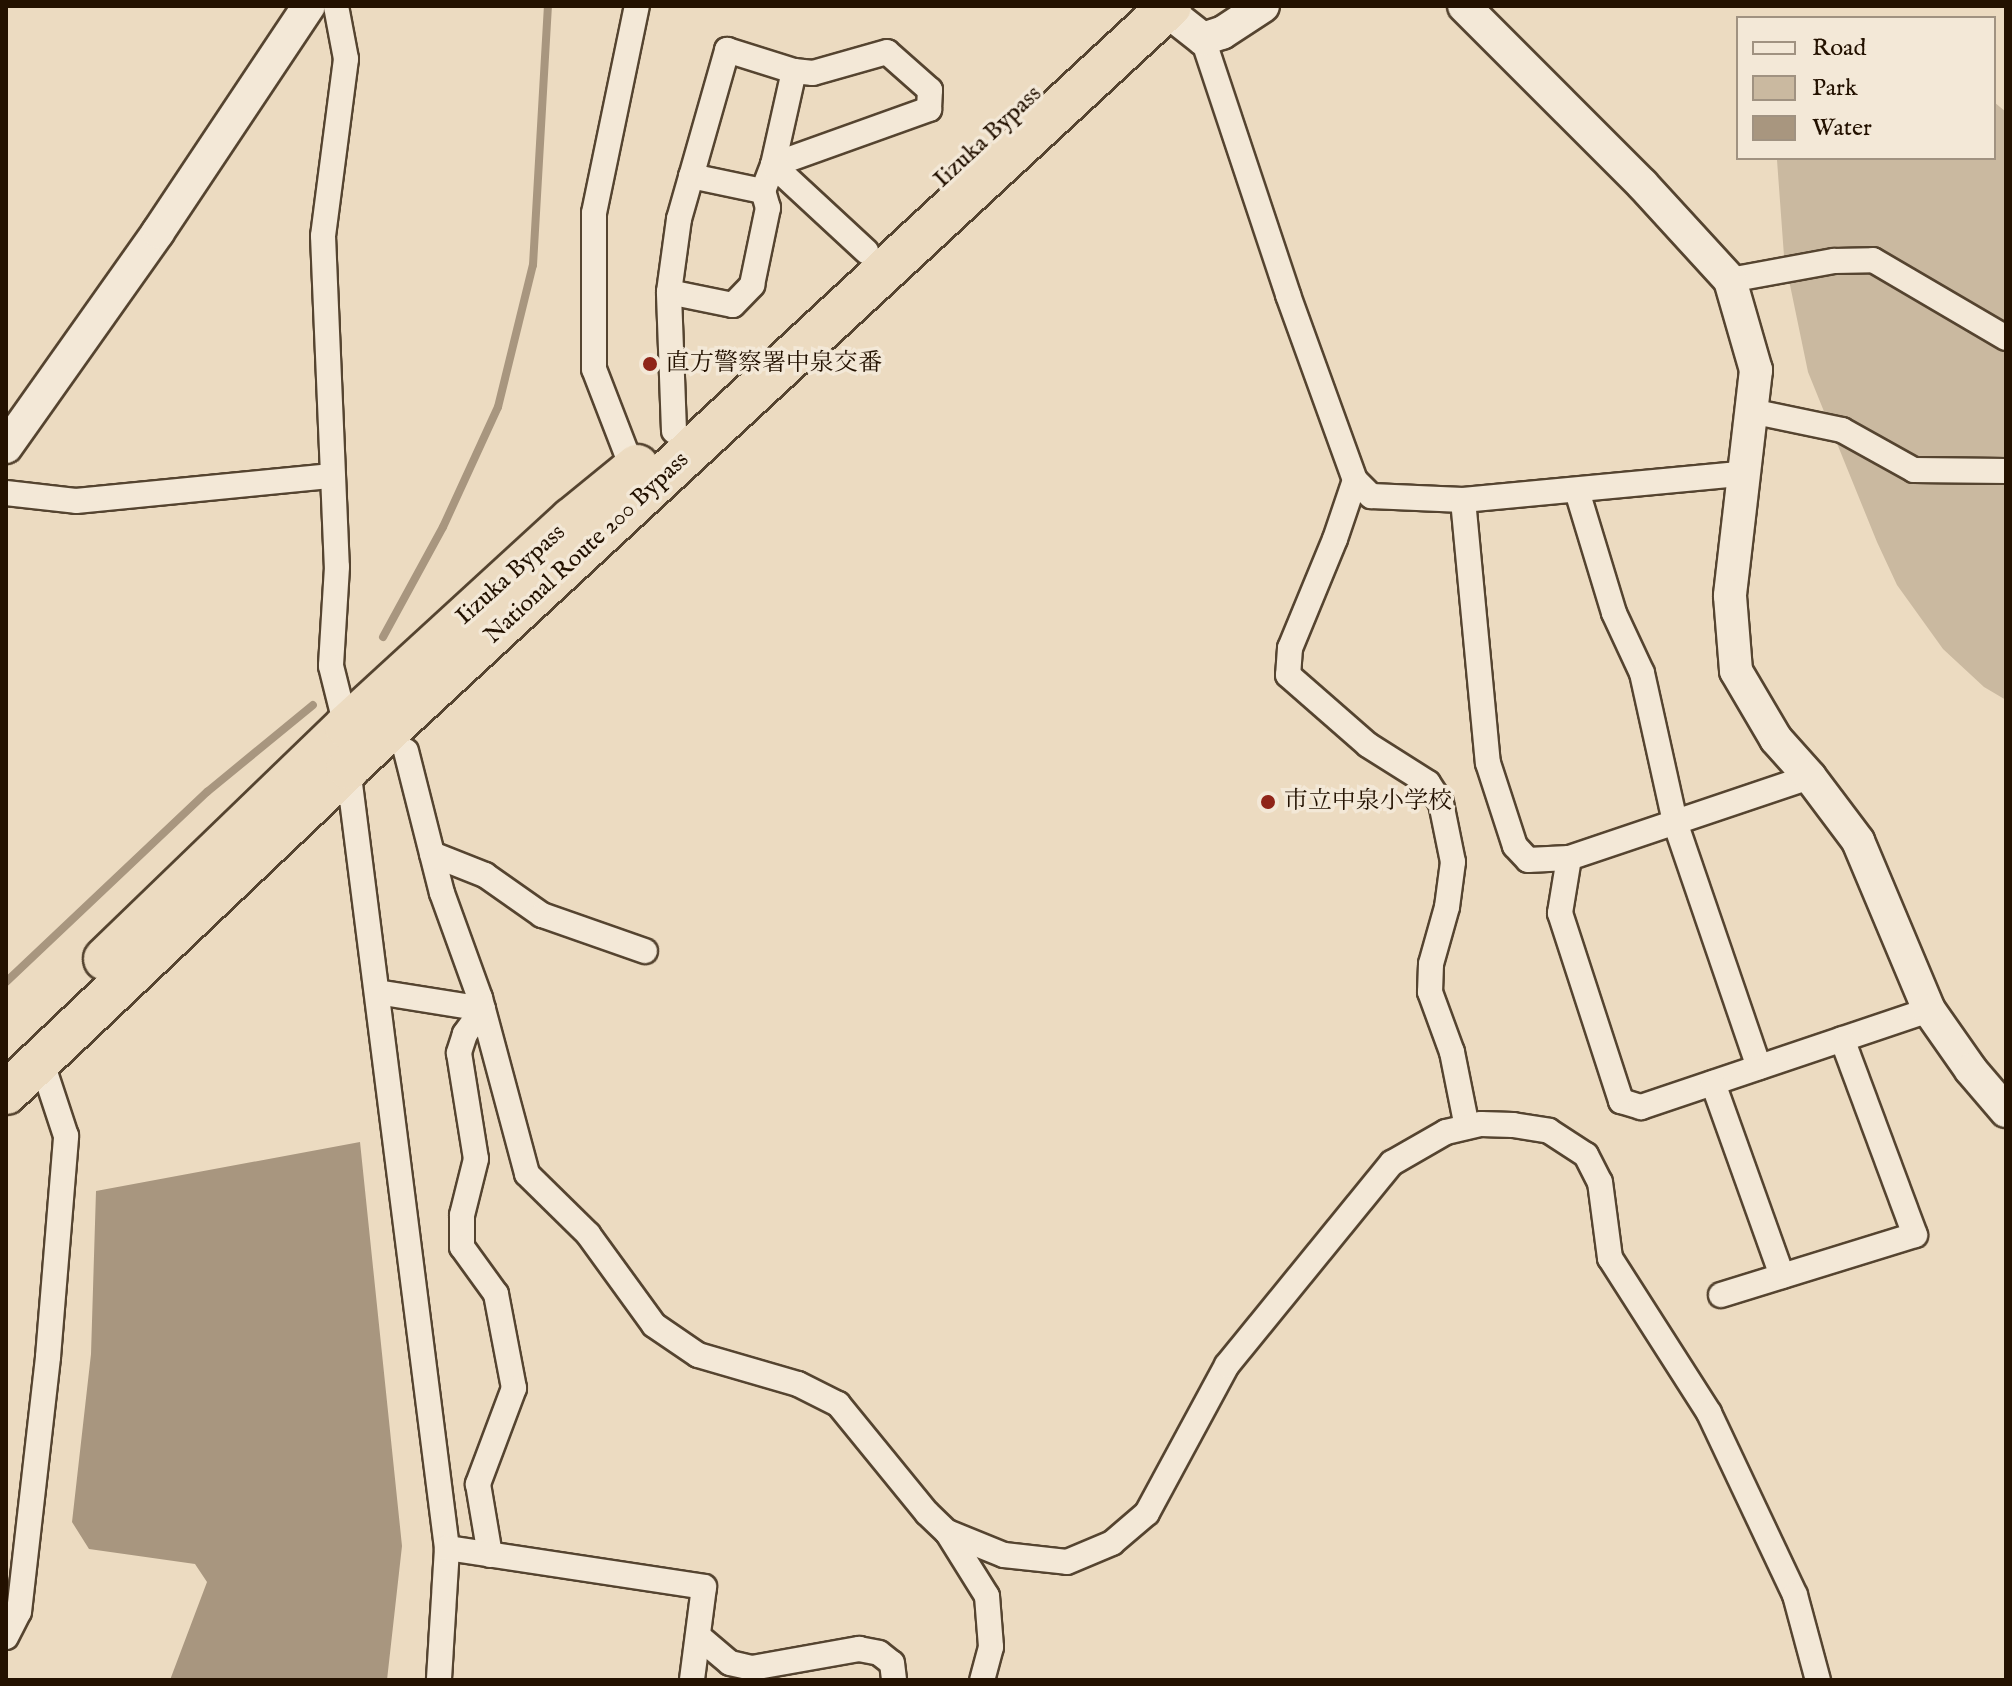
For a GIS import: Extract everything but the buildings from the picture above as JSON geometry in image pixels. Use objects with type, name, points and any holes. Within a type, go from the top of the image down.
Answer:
[{"type":"highway","name":"Iizuka Bypass","points":[[23,1057],[346,726],[572,519],[633,470],[866,251],[1156,7]]},
{"type":"highway","name":"National Route 200 Bypass","points":[[6,1093],[23,1057],[348,768],[1156,7]]},
{"type":"street","points":[[6,447],[176,207],[309,6]]},
{"type":"street","points":[[336,6],[346,59],[323,236],[337,567],[331,666],[346,726],[348,768],[447,1548],[439,1680]]},
{"type":"street","points":[[633,470],[594,369],[594,213],[637,6]]},
{"type":"street","points":[[1203,39],[1222,33],[1263,6]]},
{"type":"street","points":[[1464,6],[1642,184],[1730,280],[1756,370],[1747,473],[1730,596],[1736,671],[1776,739],[1810,777],[1858,841],[1929,1010],[1971,1070],[2006,1111]]},
{"type":"street","points":[[1156,7],[1203,39],[1288,295],[1355,480],[1371,496],[1463,500],[1747,473]]},
{"type":"street","points":[[674,431],[669,292],[679,219],[727,50],[794,71],[813,73],[887,52],[930,90],[929,109],[773,165]]},
{"type":"street","points":[[669,292],[733,305],[752,285],[768,208],[763,191],[773,165],[794,71]]},
{"type":"street","points":[[773,165],[866,251]]},
{"type":"street","points":[[691,176],[763,191]]},
{"type":"street","points":[[1730,280],[1834,261],[1873,260],[2006,338]]},
{"type":"street","points":[[1751,411],[1842,430],[1914,470],[2006,471]]},
{"type":"street","points":[[6,493],[76,501],[332,476]]},
{"type":"street","points":[[1355,480],[1335,539],[1290,648],[1288,675],[1368,745],[1428,783],[1441,803],[1453,862],[1447,907],[1431,964],[1430,992],[1452,1052],[1467,1127]]},
{"type":"street","points":[[1577,491],[1614,613],[1642,673],[1675,822],[1759,1067]]},
{"type":"street","points":[[1463,500],[1488,763],[1515,846],[1528,860],[1569,858],[1810,777]]},
{"type":"street","points":[[406,751],[432,854],[483,1009],[527,1174],[588,1234],[654,1325],[698,1355],[798,1384],[838,1404],[927,1513],[947,1532],[987,1596],[991,1647],[982,1680]]},
{"type":"street","points":[[432,854],[485,875],[542,915],[645,951]]},
{"type":"street","points":[[1569,858],[1560,913],[1621,1101],[1641,1107],[1929,1010]]},
{"type":"street","points":[[377,992],[483,1009]]},
{"type":"street","points":[[483,1009],[465,1034],[459,1053],[476,1159],[462,1215],[462,1247],[496,1294],[514,1388],[507,1412],[493,1436],[478,1484],[490,1555]]},
{"type":"street","points":[[1721,1295],[1915,1235],[1842,1039]]},
{"type":"street","points":[[6,1637],[19,1612],[48,1357],[66,1152],[66,1136],[23,1057]]},
{"type":"street","points":[[1713,1083],[1782,1276]]},
{"type":"street","points":[[947,1532],[1004,1555],[1067,1562],[1112,1543],[1147,1513],[1227,1365],[1392,1163],[1446,1132],[1467,1127],[1513,1125],[1549,1131],[1586,1155],[1600,1182],[1610,1258],[1709,1413],[1795,1595],[1818,1680]]},
{"type":"street","points":[[447,1548],[704,1587],[692,1680]]},
{"type":"street","points":[[698,1636],[730,1663],[752,1668],[859,1649],[879,1653],[892,1663],[894,1680]]},
{"type":"green space","points":[[1996,104],[2006,112],[2006,700],[1984,687],[1943,649],[1897,585],[1808,372],[1784,256],[1777,160],[1996,160]]},
{"type":"water","points":[[360,1142],[402,1546],[387,1680],[170,1680],[207,1582],[195,1564],[89,1549],[72,1522],[91,1354],[96,1191]]},
{"type":"waterway","points":[[383,637],[443,527],[498,407],[533,265],[548,6]]},
{"type":"waterway","points":[[6,982],[207,792],[313,705]]},
{"type":"place","name":"直方警察署中泉交番","points":[[650,364]]},
{"type":"place","name":"市立中泉小学校","points":[[1268,802]]}]
